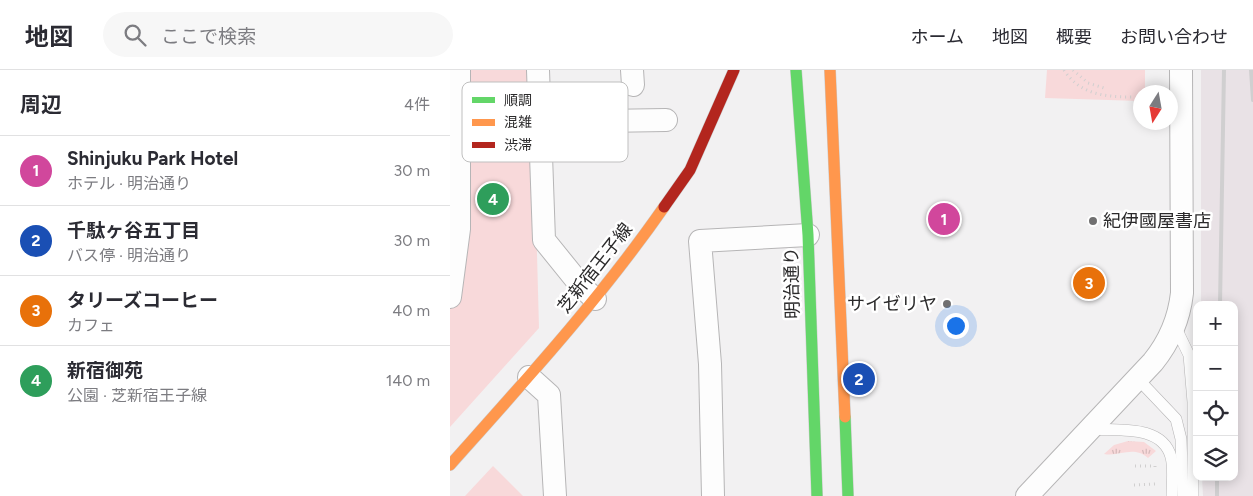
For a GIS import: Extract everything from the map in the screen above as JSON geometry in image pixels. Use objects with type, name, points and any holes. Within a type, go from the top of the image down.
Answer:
[{"type":"main road","name":"芝新宿王子線","points":[[450,465],[529,377],[634,250],[690,170],[734,70]]},
{"type":"main road","name":"明治通り","points":[[796,70],[801,116],[808,235],[817,496]]},
{"type":"main road","points":[[830,70],[848,496]]},
{"type":"street","points":[[450,297],[459,229],[459,70]]},
{"type":"street","points":[[1027,496],[1138,379],[1162,351],[1175,326],[1182,293],[1181,70]]},
{"type":"street","points":[[628,121],[666,120]]},
{"type":"street","points":[[541,162],[544,240],[582,287],[595,299]]},
{"type":"street","points":[[714,496],[710,364],[700,242],[808,235]]},
{"type":"street","points":[[529,377],[549,395],[555,496]]},
{"type":"lane","points":[[1175,326],[1189,355],[1193,402],[1193,496]]},
{"type":"lane","points":[[1138,379],[1176,419],[1181,439],[1183,496]]},
{"type":"lane","points":[[1092,428],[1142,433],[1157,437],[1163,442],[1171,457],[1172,496]]},
{"type":"path","points":[[1064,70],[1078,86],[1097,95],[1133,98]]},
{"type":"path","points":[[1073,70],[1088,83],[1104,88]]},
{"type":"path","points":[[1134,485],[1155,485],[1155,466],[1135,466]]},
{"type":"shaded area","points":[[1201,70],[1253,70],[1253,496],[1203,496],[1202,481],[1238,481],[1238,301],[1201,301]]},
{"type":"green space","points":[[450,70],[532,70],[532,82],[462,82],[462,162],[534,162],[539,328],[450,427]]},
{"type":"green space","points":[[1047,70],[1145,70],[1145,85],[1133,85],[1133,101],[1045,98]]},
{"type":"green space","points":[[1128,441],[1144,442],[1156,451],[1148,458],[1137,452],[1104,454],[1114,445]]},
{"type":"green space","points":[[493,466],[523,496],[465,496]]},
{"type":"railway","points":[[1220,301],[1224,70]]},
{"type":"railway","points":[[1251,70],[1253,100]]},
{"type":"railway","points":[[1217,481],[1217,496]]},
{"type":"traffic: fast","points":[[796,70],[808,235],[817,496]]},
{"type":"traffic: fast","points":[[845,417],[848,496]]},
{"type":"traffic: slow","points":[[830,70],[845,417]]},
{"type":"traffic: slow","points":[[450,465],[588,307],[664,207]]},
{"type":"traffic: jam","points":[[664,207],[690,170],[734,70]]},
{"type":"place","name":"新宿御苑","points":[[493,199]]},
{"type":"place","name":"Shinjuku Park Hotel","points":[[944,219]]},
{"type":"place","name":"紀伊國屋書店","points":[[1093,221]]},
{"type":"place","name":"タリーズコーヒー","points":[[1089,283]]},
{"type":"place","name":"サイゼリヤ","points":[[947,304]]},
{"type":"place","name":"千駄ヶ谷五丁目","points":[[859,379]]}]
